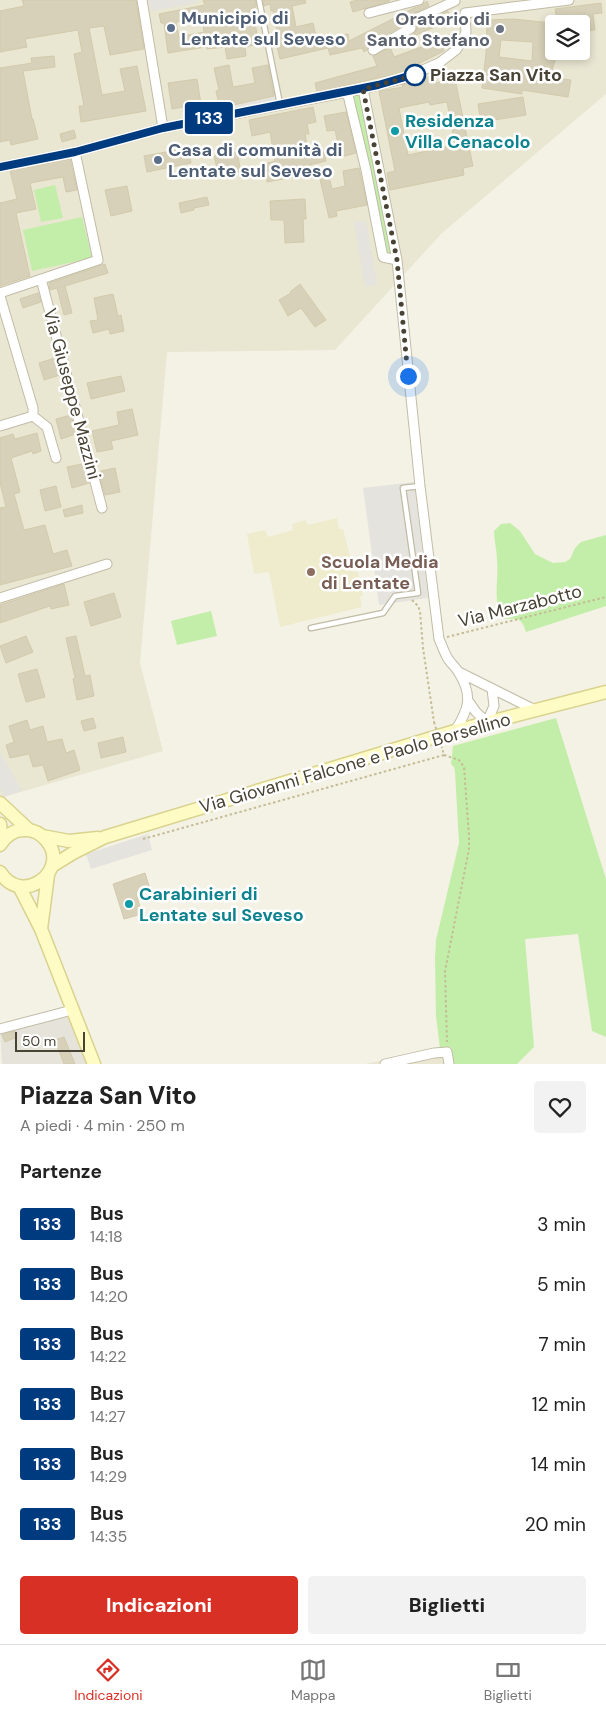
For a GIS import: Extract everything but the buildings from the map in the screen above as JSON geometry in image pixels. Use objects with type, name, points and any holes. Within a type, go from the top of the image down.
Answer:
[{"type":"street","points":[[142,0],[163,128]]},
{"type":"street","points":[[369,13],[419,0]]},
{"type":"street","points":[[465,13],[522,3],[569,0]]},
{"type":"street","points":[[0,167],[75,152],[163,128],[392,82],[419,73],[439,63],[456,50],[466,32],[465,13],[455,1],[409,22],[411,28],[373,50]]},
{"type":"street","points":[[363,89],[397,260],[420,486],[439,639],[448,658],[459,672],[468,689],[469,702],[464,717],[456,731]]},
{"type":"street","points":[[347,91],[366,170],[383,257],[397,260]]},
{"type":"street","points":[[33,416],[33,408],[0,294],[98,260],[75,152]]},
{"type":"street","name":"Via Giuseppe Mazzini","points":[[41,279],[102,508]]},
{"type":"street","points":[[0,426],[33,416]]},
{"type":"street","points":[[33,416],[48,427],[56,458]]},
{"type":"street","points":[[0,598],[108,564]]},
{"type":"street","points":[[459,672],[492,690],[536,710]]},
{"type":"street","points":[[469,702],[487,722],[494,706],[492,690]]},
{"type":"street","name":"Via Giovanni Falcone e Paolo Borsellino","points":[[105,837],[487,722],[606,692]]},
{"type":"street","points":[[0,803],[29,830],[42,836],[69,841],[105,837]]},
{"type":"street","points":[[0,824],[1,843]]},
{"type":"street","points":[[1,843],[14,832],[29,830]]},
{"type":"street","points":[[41,929],[52,850],[49,842],[42,836]]},
{"type":"street","points":[[0,872],[6,880],[19,886],[34,885],[43,880],[50,871],[73,853],[105,837]]},
{"type":"street","points":[[19,886],[41,929],[94,1064]]},
{"type":"street","points":[[0,1029],[72,1010]]},
{"type":"street","points":[[385,1064],[447,1052],[450,1064]]},
{"type":"lane","points":[[259,0],[280,104]]},
{"type":"lane","points":[[310,628],[383,613],[395,596],[418,593],[403,488],[420,486]]},
{"type":"path","points":[[408,594],[420,611],[423,648],[434,722],[444,755]]},
{"type":"path","name":"Via Marzabotto","points":[[439,639],[606,597]]},
{"type":"path","points":[[143,839],[444,755],[459,760],[464,767],[469,849],[446,972],[447,1052]]},
{"type":"shaded area","points":[[0,0],[606,0],[606,94],[441,234],[335,350],[167,352],[140,663],[163,751],[0,798]]},
{"type":"shaded area","points":[[148,0],[195,0],[196,3],[151,11]]},
{"type":"shaded area","points":[[276,96],[277,102],[219,115],[218,109]]},
{"type":"shaded area","points":[[366,221],[377,285],[365,287],[354,222]]},
{"type":"shaded area","points":[[414,482],[428,598],[379,605],[363,488]]},
{"type":"shaded area","name":"Scuola Media di Lentate","points":[[337,518],[339,529],[343,529],[354,572],[358,572],[363,596],[360,597],[362,607],[280,627],[269,572],[254,574],[247,534],[265,530],[268,537],[293,530],[292,524],[306,520],[308,525]]},
{"type":"shaded area","points":[[0,752],[22,791],[4,797],[0,788]]},
{"type":"shaded area","points":[[148,834],[152,850],[91,869],[86,854]]},
{"type":"shaded area","points":[[71,1012],[92,1064],[2,1064],[0,1031]]},
{"type":"shaded area","points":[[451,1047],[454,1064],[365,1064],[433,1050]]},
{"type":"green space","points":[[359,93],[391,254],[387,254],[353,94]]},
{"type":"green space","points":[[55,185],[63,218],[41,222],[34,190]]},
{"type":"green space","points":[[82,217],[92,258],[32,271],[23,230]]},
{"type":"green space","points":[[510,523],[520,531],[535,554],[553,563],[565,562],[570,559],[575,548],[581,542],[606,535],[606,606],[526,632],[520,621],[503,619],[497,598],[497,553],[494,531],[501,524]]},
{"type":"green space","points":[[211,611],[217,636],[177,645],[171,621]]},
{"type":"green space","points":[[556,718],[606,879],[606,1037],[592,1031],[578,934],[525,939],[534,1047],[517,1064],[454,1064],[451,1047],[440,1049],[436,1016],[435,958],[436,940],[459,843],[455,772],[451,764],[453,746]]},
{"type":"bus line","name":"133","points":[[0,167],[75,152],[163,128],[363,89],[419,73]]},
{"type":"place","name":"Municipio di Lentate sul Seveso","points":[[171,28]]},
{"type":"place","name":"Oratorio di Santo Stefano","points":[[500,29]]},
{"type":"place","name":"Piazza San Vito","points":[[415,75]]},
{"type":"place","name":"Residenza Villa Cenacolo","points":[[395,131]]},
{"type":"place","name":"Casa di comunità di Lentate sul Seveso","points":[[158,160]]},
{"type":"place","name":"Scuola Media di Lentate","points":[[311,572]]},
{"type":"place","name":"Carabinieri di Lentate sul Seveso","points":[[129,904]]},
{"type":"route","points":[[408,376],[397,260],[363,89],[415,75]]}]
